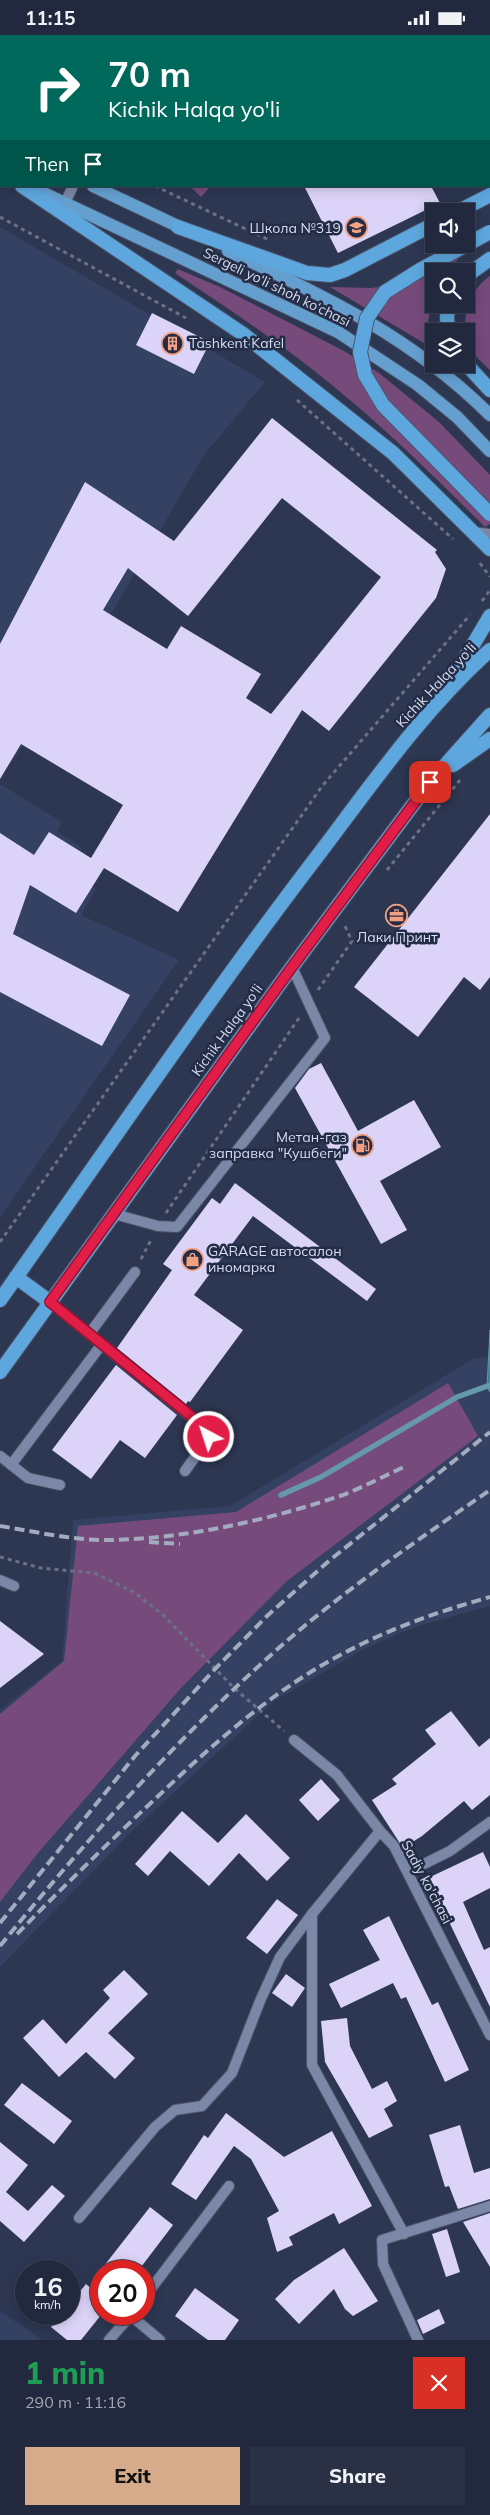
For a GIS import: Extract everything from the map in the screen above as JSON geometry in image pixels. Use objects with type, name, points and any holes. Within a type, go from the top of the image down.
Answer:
[{"type":"highway","points":[[23,187],[243,334],[393,453],[490,549]]},
{"type":"highway","points":[[474,203],[490,195]]},
{"type":"highway","points":[[178,227],[307,273],[322,275],[345,270],[425,229]]},
{"type":"highway","points":[[490,233],[420,269],[385,292],[366,318],[360,352],[365,375],[383,405],[490,514]]},
{"type":"highway","points":[[475,270],[490,259]]},
{"type":"highway","points":[[474,373],[490,390]]},
{"type":"highway","points":[[439,702],[490,616]]},
{"type":"highway","name":"Kichik Halqa yo'li","points":[[0,1300],[264,925],[394,755],[439,702],[490,650]]},
{"type":"highway","name":"Kichik Halqa yo'li","points":[[0,1372],[292,967],[430,782],[490,715]]},
{"type":"highway","points":[[430,782],[490,739]]},
{"type":"highway","points":[[16,1277],[50,1302]]},
{"type":"main road","name":"Sergeli yo‘li shoh ko‘chasi","points":[[30,187],[338,331],[409,379],[457,417],[490,451]]},
{"type":"main road","name":"Sergeli yo‘li shoh ko‘chasi","points":[[95,187],[336,302],[372,323],[427,361],[455,382],[490,415]]},
{"type":"street","points":[[65,203],[73,187]]},
{"type":"street","points":[[473,532],[490,534]]},
{"type":"street","points":[[114,1214],[158,1226],[177,1227],[325,1038],[292,967]]},
{"type":"street","points":[[90,1333],[135,1272]]},
{"type":"street","points":[[50,1302],[207,1429],[209,1437],[185,1471]]},
{"type":"street","points":[[11,1465],[102,1345]]},
{"type":"street","points":[[0,1456],[28,1478],[60,1485]]},
{"type":"street","points":[[0,1580],[14,1586]]},
{"type":"street","name":"Sadiy ko'chasi","points":[[294,1740],[337,1775],[380,1831],[394,1846],[490,2035]]},
{"type":"street","points":[[408,1872],[450,1851],[490,1822]]},
{"type":"street","points":[[79,2218],[155,2127],[175,2110],[202,2106],[232,2073],[260,2001],[280,1957],[312,1914],[380,1831]]},
{"type":"street","points":[[312,1914],[312,2065],[404,2234]]},
{"type":"street","points":[[155,2284],[229,2186]]},
{"type":"street","points":[[418,2340],[383,2264],[382,2240],[490,2205]]},
{"type":"street","points":[[109,2340],[122,2325]]},
{"type":"street","points":[[143,2325],[160,2340]]},
{"type":"path","points":[[157,187],[275,243]]},
{"type":"path","points":[[0,217],[194,323]]},
{"type":"path","points":[[295,398],[456,541]]},
{"type":"path","points":[[475,557],[490,577]]},
{"type":"path","points":[[0,1242],[323,785],[490,589]]},
{"type":"path","points":[[0,1557],[42,1568],[94,1573],[134,1592],[163,1615],[234,1689],[294,1740]]},
{"type":"shaded area","points":[[191,187],[210,187],[201,197]]},
{"type":"shaded area","points":[[0,227],[265,382],[204,455],[113,611],[0,779]]},
{"type":"shaded area","points":[[460,253],[468,253],[454,263],[437,263]]},
{"type":"shaded area","points":[[178,269],[222,288],[344,351],[379,373],[439,422],[490,475],[490,524],[485,527],[427,470],[348,398],[272,339],[175,273]]},
{"type":"shaded area","points":[[425,269],[425,313],[430,313],[428,323],[425,323],[425,344],[330,287],[371,288],[386,286]]},
{"type":"shaded area","points":[[490,276],[490,370],[475,354],[475,323],[465,323],[465,320],[466,313],[475,313],[475,293]]},
{"type":"shaded area","points":[[0,784],[62,822],[57,831],[82,848],[67,872],[96,889],[81,915],[179,960],[0,1217]]},
{"type":"shaded area","points":[[490,1330],[490,1392],[487,1387]]},
{"type":"shaded area","points":[[490,1357],[490,1606],[418,1626],[366,1648],[274,1701],[132,1831],[0,1967],[0,1710],[62,1661],[73,1520],[230,1506],[473,1359]]},
{"type":"shaded area","points":[[448,1383],[478,1436],[287,1581],[181,1688],[38,1853],[0,1902],[0,1714],[64,1661],[78,1526],[236,1512]]},
{"type":"shaded area","points":[[0,2311],[15,2321],[15,2325],[21,2325],[43,2340],[0,2340]]},
{"type":"building","name":"Школа №319","points":[[305,187],[432,187],[440,203],[425,203],[425,210],[338,253]]},
{"type":"building","name":"Tashkent Kafel","points":[[152,313],[210,342],[194,374],[136,345]]},
{"type":"building","points":[[272,418],[437,550],[435,552],[446,569],[436,598],[329,731],[302,710],[178,912],[104,868],[76,913],[30,885],[13,934],[130,995],[102,1046],[0,992],[0,833],[34,855],[49,832],[91,858],[123,805],[21,744],[0,779],[0,644],[85,482],[174,541]],"holes":[[[282,498],[381,577],[271,714],[246,698],[261,674],[181,626],[167,649],[103,610],[128,568],[188,616]]]},
{"type":"building","points":[[490,814],[490,977],[480,990],[464,977],[418,1037],[354,987]]},
{"type":"building","points":[[321,1063],[358,1131],[414,1100],[441,1147],[380,1181],[407,1230],[381,1244],[295,1088],[309,1069]]},
{"type":"building","points":[[235,1183],[376,1289],[367,1301],[253,1216],[194,1295],[243,1330],[190,1402],[188,1401],[186,1404],[117,1348],[172,1270],[163,1264],[212,1198],[220,1204]]},
{"type":"building","points":[[116,1365],[177,1415],[145,1458],[120,1440],[91,1479],[52,1450]]},
{"type":"building","points":[[0,1621],[44,1654],[0,1688]]},
{"type":"building","points":[[451,1711],[479,1747],[490,1738],[490,1795],[472,1810],[464,1801],[422,1836],[403,1848],[372,1800],[397,1784],[392,1779],[436,1744],[425,1730]]},
{"type":"building","points":[[321,1779],[340,1800],[318,1821],[299,1800]]},
{"type":"building","points":[[182,1811],[218,1843],[246,1814],[290,1858],[267,1881],[239,1853],[209,1886],[170,1851],[148,1876],[135,1864]]},
{"type":"building","points":[[483,1852],[490,1867],[490,1888],[463,1902],[484,1950],[490,1947],[490,2007],[428,1878]]},
{"type":"building","points":[[277,1899],[298,1915],[267,1954],[246,1938]]},
{"type":"building","points":[[389,1916],[432,2005],[438,2002],[469,2070],[445,2082],[406,1997],[401,1999],[393,1983],[341,2008],[329,1984],[380,1960],[363,1930]]},
{"type":"building","points":[[124,1970],[148,1994],[108,2033],[135,2058],[115,2079],[86,2052],[59,2077],[23,2038],[43,2019],[66,2044],[110,1998],[103,1990]]},
{"type":"building","points":[[286,1974],[305,1988],[292,2007],[272,1993]]},
{"type":"building","points":[[347,2018],[350,2046],[372,2089],[387,2081],[397,2101],[384,2109],[393,2126],[369,2138],[325,2062],[321,2021]]},
{"type":"building","points":[[22,2083],[72,2121],[54,2144],[4,2105]]},
{"type":"building","points":[[226,2113],[284,2157],[332,2131],[372,2206],[339,2224],[334,2213],[289,2237],[293,2245],[277,2252],[267,2218],[279,2211],[251,2159],[234,2146],[196,2200],[171,2184],[204,2135],[208,2138]]},
{"type":"building","points":[[460,2125],[474,2173],[490,2168],[490,2199],[458,2209],[449,2186],[445,2187],[429,2135]]},
{"type":"building","points":[[0,2142],[28,2165],[6,2192],[28,2211],[52,2185],[65,2196],[24,2242],[0,2221]]},
{"type":"building","points":[[150,2207],[173,2225],[146,2260],[109,2260]]},
{"type":"building","points":[[490,2213],[490,2267],[463,2222]]},
{"type":"building","points":[[447,2229],[460,2272],[446,2277],[432,2234]]},
{"type":"building","points":[[344,2248],[378,2301],[353,2316],[345,2309],[334,2289],[299,2324],[275,2299],[294,2280]]},
{"type":"building","points":[[86,2284],[90,2287],[90,2325],[93,2325],[81,2340],[67,2340],[51,2327],[53,2325],[80,2325],[80,2291]]},
{"type":"building","points":[[195,2288],[239,2320],[225,2340],[208,2340],[175,2316]]},
{"type":"building","points":[[439,2309],[445,2323],[423,2334],[417,2320]]},
{"type":"waterway","points":[[281,1495],[321,1477],[457,1397],[490,1385]]},
{"type":"railway","points":[[0,1923],[135,1756],[215,1669],[268,1615],[330,1560],[490,1432]]},
{"type":"railway","points":[[0,1526],[56,1536],[99,1540],[142,1539],[199,1532],[257,1520],[313,1505],[365,1486],[406,1466]]},
{"type":"railway","points":[[0,1946],[134,1790],[243,1681],[331,1604],[490,1490]]},
{"type":"railway","points":[[149,1542],[180,1544]]},
{"type":"railway","points":[[17,1934],[177,1778],[269,1700],[320,1667],[380,1635],[453,1608],[490,1597]]},
{"type":"place","name":"Школа №319","points":[[357,228]]},
{"type":"place","name":"Tashkent Kafel","points":[[173,343]]},
{"type":"place","name":"Лаки Принт","points":[[397,915]]},
{"type":"place","name":"Метан-газ заправка \"Кушбеги\"","points":[[363,1145]]},
{"type":"place","name":"GARAGE автосалон иномарка","points":[[192,1259]]},
{"type":"route","points":[[209,1437],[207,1429],[50,1302],[292,967],[430,782]]}]
